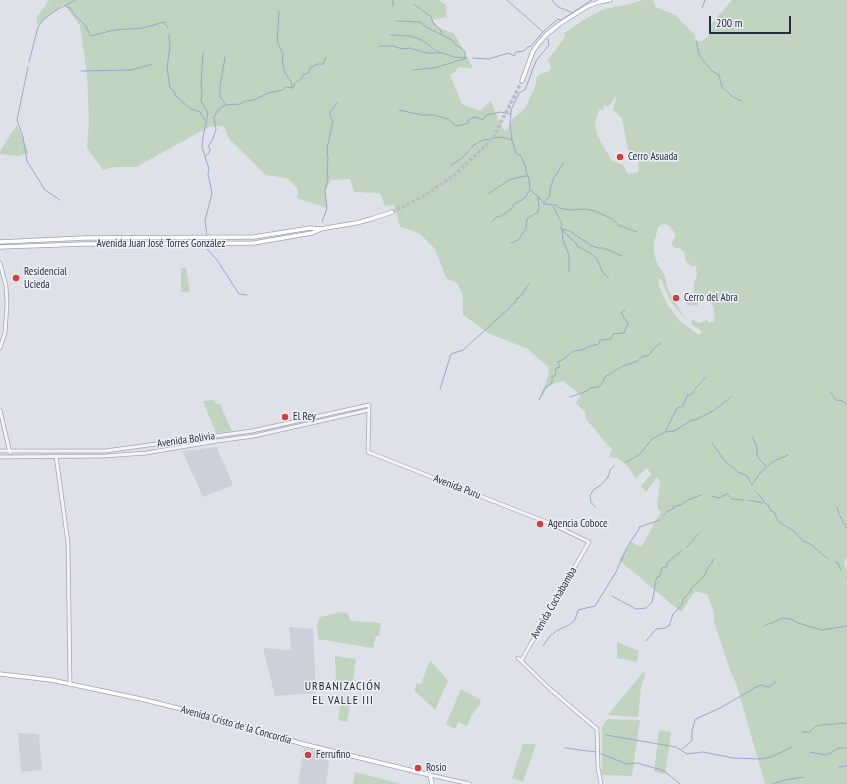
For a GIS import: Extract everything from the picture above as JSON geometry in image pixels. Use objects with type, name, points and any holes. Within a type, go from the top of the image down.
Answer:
[{"type":"main road","points":[[522,81],[533,51],[547,34],[588,6],[610,0]]},
{"type":"main road","name":"Avenida Juan José Torres González","points":[[0,247],[83,244],[241,244],[272,241],[312,233],[320,229],[371,219],[392,212]]},
{"type":"main road","name":"Avenida Juan José Torres González","points":[[0,242],[84,238],[254,237],[310,228],[320,229]]},
{"type":"main road","points":[[202,238],[202,244]]},
{"type":"main road","name":"Avenida Cristo de la Concordia","points":[[0,674],[70,683],[155,702],[296,742],[430,775]]},
{"type":"main road","points":[[430,775],[432,784]]},
{"type":"street","points":[[0,263],[6,286],[7,304],[5,333],[0,348]]},
{"type":"street","name":"Avenida Puru","points":[[369,405],[368,452],[554,525],[589,542]]},
{"type":"street","name":"Avenida Bolivia","points":[[0,451],[105,451],[245,432],[369,405]]},
{"type":"street","points":[[0,410],[11,456]]},
{"type":"street","name":"Avenida Bolivia","points":[[0,457],[105,456],[146,453],[254,436],[369,410]]},
{"type":"street","points":[[55,451],[68,542],[70,683]]},
{"type":"street","name":"Avenida Cochabamba","points":[[589,542],[520,660],[555,693],[597,729],[598,768],[601,784]]},
{"type":"street","name":"Avenida Cristo de la Concordia","points":[[430,775],[470,784]]},
{"type":"shaded area","points":[[217,447],[233,485],[203,497],[182,451]]},
{"type":"shaded area","points":[[289,627],[313,629],[316,693],[275,696],[263,648],[291,650]]},
{"type":"shaded area","points":[[18,733],[39,734],[42,770],[21,772]]},
{"type":"shaded area","points":[[304,748],[330,754],[326,784],[298,784]]},
{"type":"green space","points":[[49,0],[438,0],[446,5],[447,17],[432,20],[439,28],[454,33],[473,68],[459,67],[450,75],[462,104],[480,111],[491,101],[505,132],[514,117],[524,110],[536,85],[536,78],[540,74],[549,71],[551,67],[548,60],[565,37],[564,33],[604,9],[642,0],[652,0],[655,3],[655,7],[675,15],[695,35],[695,39],[702,41],[709,36],[712,23],[732,0],[847,0],[847,557],[844,563],[847,571],[847,784],[765,784],[736,683],[731,673],[715,625],[713,610],[707,594],[695,591],[681,612],[619,560],[631,542],[641,547],[661,512],[658,509],[657,503],[660,483],[657,477],[646,492],[641,486],[651,474],[647,468],[636,478],[625,463],[616,458],[609,457],[612,450],[586,419],[585,412],[576,403],[581,395],[563,381],[548,387],[539,400],[548,377],[549,368],[528,349],[488,333],[463,315],[463,295],[457,283],[446,278],[435,249],[419,233],[400,227],[394,205],[385,206],[380,193],[354,192],[350,179],[331,180],[325,191],[327,208],[297,198],[298,189],[287,178],[266,175],[229,139],[224,126],[209,127],[136,167],[114,167],[103,170],[87,148],[89,121],[87,74],[80,26],[64,4],[37,25],[37,17]],"holes":[[[617,95],[613,110],[622,118],[628,150],[634,154],[638,161],[638,172],[628,174],[623,165],[612,161],[597,135],[595,122],[600,108],[603,111],[604,105],[608,107]],[[662,224],[669,225],[676,235],[671,244],[675,248],[680,248],[684,252],[686,261],[691,266],[696,266],[697,276],[694,283],[694,293],[686,303],[688,305],[697,306],[699,300],[705,297],[708,298],[713,306],[715,320],[713,322],[708,322],[708,319],[698,323],[692,319],[691,324],[702,331],[699,335],[680,321],[667,304],[659,286],[658,279],[661,279],[671,302],[687,321],[668,290],[665,276],[656,261],[654,242],[657,228]]]},
{"type":"green space","points":[[17,125],[29,153],[18,156],[0,154],[0,151]]},
{"type":"green space","points":[[94,241],[185,241],[185,243],[94,243]]},
{"type":"green space","points":[[181,268],[186,268],[190,292],[181,292]]},
{"type":"green space","points":[[214,400],[216,404],[220,404],[232,431],[216,433],[203,401]]},
{"type":"green space","points":[[341,612],[347,613],[351,621],[381,623],[379,636],[376,636],[373,648],[318,639],[317,626],[320,617]]},
{"type":"green space","points":[[617,642],[639,651],[637,662],[617,658]]},
{"type":"green space","points":[[335,656],[356,659],[352,686],[336,684]]},
{"type":"green space","points":[[430,660],[448,681],[435,710],[414,690],[417,683],[421,684]]},
{"type":"green space","points":[[643,672],[645,675],[641,687],[638,717],[608,715]]},
{"type":"green space","points":[[461,689],[481,700],[467,726],[458,722],[455,729],[446,724]]},
{"type":"green space","points":[[341,701],[350,703],[347,722],[338,720]]},
{"type":"green space","points":[[607,719],[640,720],[632,776],[602,775],[602,727]]},
{"type":"green space","points":[[659,730],[671,732],[665,774],[654,772]]},
{"type":"green space","points":[[523,744],[536,744],[523,782],[512,778]]},
{"type":"green space","points":[[355,772],[401,784],[353,784]]},
{"type":"waterway","points":[[29,62],[38,27],[44,19],[58,9],[76,0]]},
{"type":"waterway","points":[[393,0],[393,6]]},
{"type":"waterway","points":[[507,0],[542,31]]},
{"type":"waterway","points":[[552,0],[558,7],[571,12]]},
{"type":"waterway","points":[[473,58],[488,59],[509,53],[514,56],[516,52],[524,51],[531,46],[543,32],[558,19],[561,20],[592,0]]},
{"type":"waterway","points":[[702,8],[705,0]]},
{"type":"waterway","points":[[414,4],[431,16],[433,23],[439,28],[442,34]]},
{"type":"waterway","points":[[65,6],[70,8],[85,25],[91,36],[114,30],[143,28],[164,22],[168,28]]},
{"type":"waterway","points":[[279,11],[277,41],[283,54],[282,61],[285,73],[291,81],[292,88]]},
{"type":"waterway","points":[[379,46],[393,46],[402,49],[410,48],[427,53],[443,53],[454,57],[465,58],[465,51],[456,45],[452,40],[428,28],[420,22],[396,21]]},
{"type":"waterway","points":[[169,35],[170,46],[167,68],[170,88],[189,108],[200,112],[205,120]]},
{"type":"waterway","points":[[391,35],[410,36],[419,39],[441,53]]},
{"type":"waterway","points":[[548,39],[549,45],[536,61],[525,90],[519,93],[511,110],[510,125],[512,140],[516,153],[521,156],[526,168],[530,190],[541,199],[544,204],[556,205],[559,208],[571,210],[585,209],[595,211],[612,219],[618,225],[637,232]]},
{"type":"waterway","points":[[696,41],[699,55],[712,71],[719,75],[722,87],[733,97],[742,101]]},
{"type":"waterway","points":[[203,52],[201,101],[208,113],[202,147],[205,156]]},
{"type":"waterway","points":[[225,57],[220,87],[220,97],[225,104]]},
{"type":"waterway","points":[[207,236],[205,221],[212,193],[208,174],[209,169],[205,157],[209,153],[210,149],[208,146],[212,141],[216,130],[214,117],[219,109],[225,105],[241,104],[245,101],[254,100],[268,93],[283,90],[285,87],[293,88],[295,83],[302,78],[303,75],[308,73],[311,67],[318,64],[323,64],[326,57]]},
{"type":"waterway","points":[[412,70],[434,68],[467,58]]},
{"type":"waterway","points":[[81,71],[131,70],[153,64]]},
{"type":"waterway","points":[[28,67],[17,120],[23,137],[27,161],[45,190],[60,200]]},
{"type":"waterway","points":[[322,222],[327,208],[325,191],[328,178],[327,148],[333,121],[330,116],[330,112],[338,102]]},
{"type":"waterway","points":[[399,110],[422,115],[434,115],[448,119],[456,126],[468,123],[469,119],[475,117],[483,120],[486,115],[501,112],[511,114]]},
{"type":"waterway","points":[[451,165],[462,158],[474,145],[483,140],[501,137],[512,140]]},
{"type":"waterway","points":[[544,203],[550,196],[550,188],[554,178],[564,162]]},
{"type":"waterway","points":[[488,194],[509,180],[528,176]]},
{"type":"waterway","points":[[493,221],[496,217],[501,216],[511,209],[514,204],[525,198],[529,191]]},
{"type":"waterway","points":[[511,243],[518,240],[526,229],[527,219],[538,212],[538,197]]},
{"type":"waterway","points":[[553,206],[562,224],[561,228],[576,243],[577,246],[592,254],[597,259],[602,271],[608,278]]},
{"type":"waterway","points":[[569,272],[569,255],[563,240],[562,229],[570,231],[590,245],[598,248],[604,248],[622,256]]},
{"type":"waterway","points":[[207,249],[217,260],[239,294],[247,295]]},
{"type":"waterway","points":[[440,389],[451,354],[463,350],[504,313],[516,301],[517,298],[519,298],[529,284]]},
{"type":"waterway","points":[[539,400],[545,388],[552,383],[552,376],[555,376],[556,368],[560,367],[558,362],[573,351],[582,350],[599,344],[600,340],[611,339],[613,334],[624,333],[628,323],[621,313],[625,310]]},
{"type":"waterway","points":[[570,397],[587,391],[590,388],[598,387],[601,385],[605,377],[621,367],[649,355],[654,348],[661,343]]},
{"type":"waterway","points":[[625,463],[640,454],[652,439],[665,432],[677,408],[683,406],[687,396],[694,393],[694,390],[706,377]]},
{"type":"waterway","points":[[830,392],[836,400],[842,401],[847,405]]},
{"type":"waterway","points":[[666,432],[674,431],[692,420],[713,411],[731,397]]},
{"type":"waterway","points":[[712,443],[724,460],[738,472],[747,476],[752,485],[760,473],[767,467],[759,459],[757,447],[752,436]]},
{"type":"waterway","points":[[768,466],[774,461],[788,455]]},
{"type":"waterway","points":[[595,507],[591,502],[590,496],[593,490],[601,485],[608,477],[610,470],[614,466]]},
{"type":"waterway","points":[[757,493],[768,505],[771,511],[774,512],[778,521],[795,532],[803,541],[810,544],[828,559]]},
{"type":"waterway","points":[[711,496],[719,498],[727,494],[732,499],[744,500]]},
{"type":"waterway","points":[[663,516],[668,511],[673,509],[673,507],[681,505],[688,500],[701,495]]},
{"type":"waterway","points":[[748,500],[763,503]]},
{"type":"waterway","points":[[837,507],[839,514],[847,528]]},
{"type":"waterway","points":[[543,646],[550,636],[575,620],[578,610],[595,606],[616,572],[627,547],[639,527],[660,520]]},
{"type":"waterway","points":[[687,547],[699,533]]},
{"type":"waterway","points":[[612,596],[636,609],[646,608],[652,602],[655,583],[657,577],[660,576],[662,568],[666,567],[667,563],[682,550]]},
{"type":"waterway","points":[[646,641],[656,629],[669,626],[673,614],[681,606],[684,598],[691,589],[705,575],[714,558]]},
{"type":"waterway","points":[[835,562],[838,563],[841,570]]},
{"type":"waterway","points":[[764,626],[783,618],[791,619],[798,623],[822,630],[847,626]]},
{"type":"waterway","points":[[682,749],[692,741],[692,731],[695,720],[720,708],[760,685],[769,687],[776,682]]},
{"type":"waterway","points":[[803,732],[810,732],[816,726],[847,723]]},
{"type":"waterway","points":[[606,735],[676,747],[687,754],[703,752],[733,758],[760,759],[771,757],[792,747]]},
{"type":"waterway","points":[[565,748],[596,752]]},
{"type":"waterway","points":[[810,752],[825,755],[838,748],[847,748]]},
{"type":"waterway","points":[[599,753],[627,764],[637,763],[664,771],[680,784]]},
{"type":"waterway","points":[[839,767],[847,766]]},
{"type":"waterway","points":[[772,784],[804,777]]},
{"type":"tunnel","points":[[392,212],[424,196],[457,173],[482,149],[494,136],[522,81]]},
{"type":"place","name":"Cerro Asuada","points":[[620,157]]},
{"type":"place","name":"Residencial Ucieda","points":[[16,278]]},
{"type":"place","name":"Cerro del Abra","points":[[676,298]]},
{"type":"place","name":"El Rey","points":[[285,417]]},
{"type":"place","name":"Agencia Coboce","points":[[540,524]]},
{"type":"place","name":"Ferrufino","points":[[308,755]]},
{"type":"place","name":"Rosio","points":[[418,768]]},
{"type":"district","name":"URBANIZACIÓN EL VALLE III","points":[[343,694]]}]
